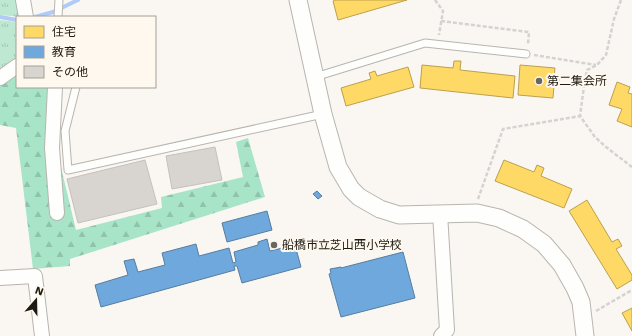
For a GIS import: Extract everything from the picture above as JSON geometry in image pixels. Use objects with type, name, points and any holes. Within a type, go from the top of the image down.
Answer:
[{"type":"street","points":[[298,0],[323,114],[338,167],[351,189],[359,197],[380,209],[399,215],[477,213],[498,218],[523,229],[544,244],[562,264],[576,288],[581,302],[585,336]]},
{"type":"street","points":[[0,78],[16,67]]},
{"type":"street","points":[[55,88],[52,148],[56,213]]},
{"type":"street","points":[[440,213],[447,330],[441,336]]},
{"type":"street","points":[[0,278],[35,276],[42,336]]},
{"type":"lane","points":[[58,16],[59,2]]},
{"type":"lane","points":[[315,77],[425,43],[526,54]]},
{"type":"lane","points":[[76,88],[65,131],[68,170],[323,114]]},
{"type":"path","points":[[435,0],[443,11],[437,44]]},
{"type":"path","points":[[621,0],[614,19],[606,55],[597,65],[588,70],[580,116],[596,137],[606,147],[632,167]]},
{"type":"path","points":[[441,22],[529,32],[526,54],[597,65]]},
{"type":"path","points":[[477,202],[503,129],[580,116]]},
{"type":"path","points":[[592,314],[632,290]]},
{"type":"green space","points":[[0,0],[21,0],[22,16],[0,15]]},
{"type":"green space","points":[[0,20],[16,22],[16,63],[0,74]]},
{"type":"green space","points":[[16,72],[16,88],[50,88],[60,163],[76,230],[162,208],[161,197],[243,177],[236,142],[248,138],[265,197],[70,259],[70,266],[33,269],[16,128],[0,125],[0,82]]},
{"type":"building: 住宅","points":[[407,0],[338,20],[333,1]]},
{"type":"building: 住宅","points":[[454,61],[461,61],[460,70],[515,76],[513,98],[420,88],[422,65],[453,68]]},
{"type":"building: 住宅","name":"第二集会所","points":[[520,65],[555,68],[554,76],[559,77],[559,85],[554,85],[553,98],[518,95]]},
{"type":"building: 住宅","points":[[408,67],[414,87],[346,106],[341,88],[371,79],[369,73],[375,71],[377,76]]},
{"type":"building: 住宅","points":[[617,82],[630,87],[628,93],[632,94],[632,127],[617,121],[622,109],[609,105]]},
{"type":"building: 住宅","points":[[504,160],[534,172],[537,165],[544,168],[541,176],[572,189],[564,208],[495,181]]},
{"type":"building: 住宅","points":[[587,200],[612,242],[618,239],[622,246],[616,249],[632,275],[632,280],[617,289],[569,211]]},
{"type":"building: 住宅","points":[[632,308],[632,331],[622,313]]},
{"type":"building: 教育","points":[[317,191],[322,196],[318,199],[313,194]]},
{"type":"building: 教育","points":[[267,211],[272,230],[227,242],[222,223]]},
{"type":"building: 教育","points":[[267,239],[270,251],[295,245],[301,267],[242,283],[237,266],[234,266],[235,270],[101,307],[95,285],[128,275],[124,261],[134,259],[138,272],[165,265],[162,253],[196,244],[199,256],[229,248],[233,263],[236,262],[234,252],[258,245],[258,242]]},
{"type":"building: 教育","points":[[403,252],[415,298],[341,317],[329,274],[331,273],[330,269],[341,268]]},
{"type":"building: その他","points":[[215,147],[222,180],[172,189],[166,156]]},
{"type":"building: その他","points":[[145,160],[157,204],[78,223],[67,179]]},
{"type":"waterway","points":[[39,16],[53,12],[78,0]]},
{"type":"waterway","points":[[0,17],[16,20]]},
{"type":"place","name":"第二集会所","points":[[539,81]]},
{"type":"place","name":"船橋市立芝山西小学校","points":[[274,245]]}]
